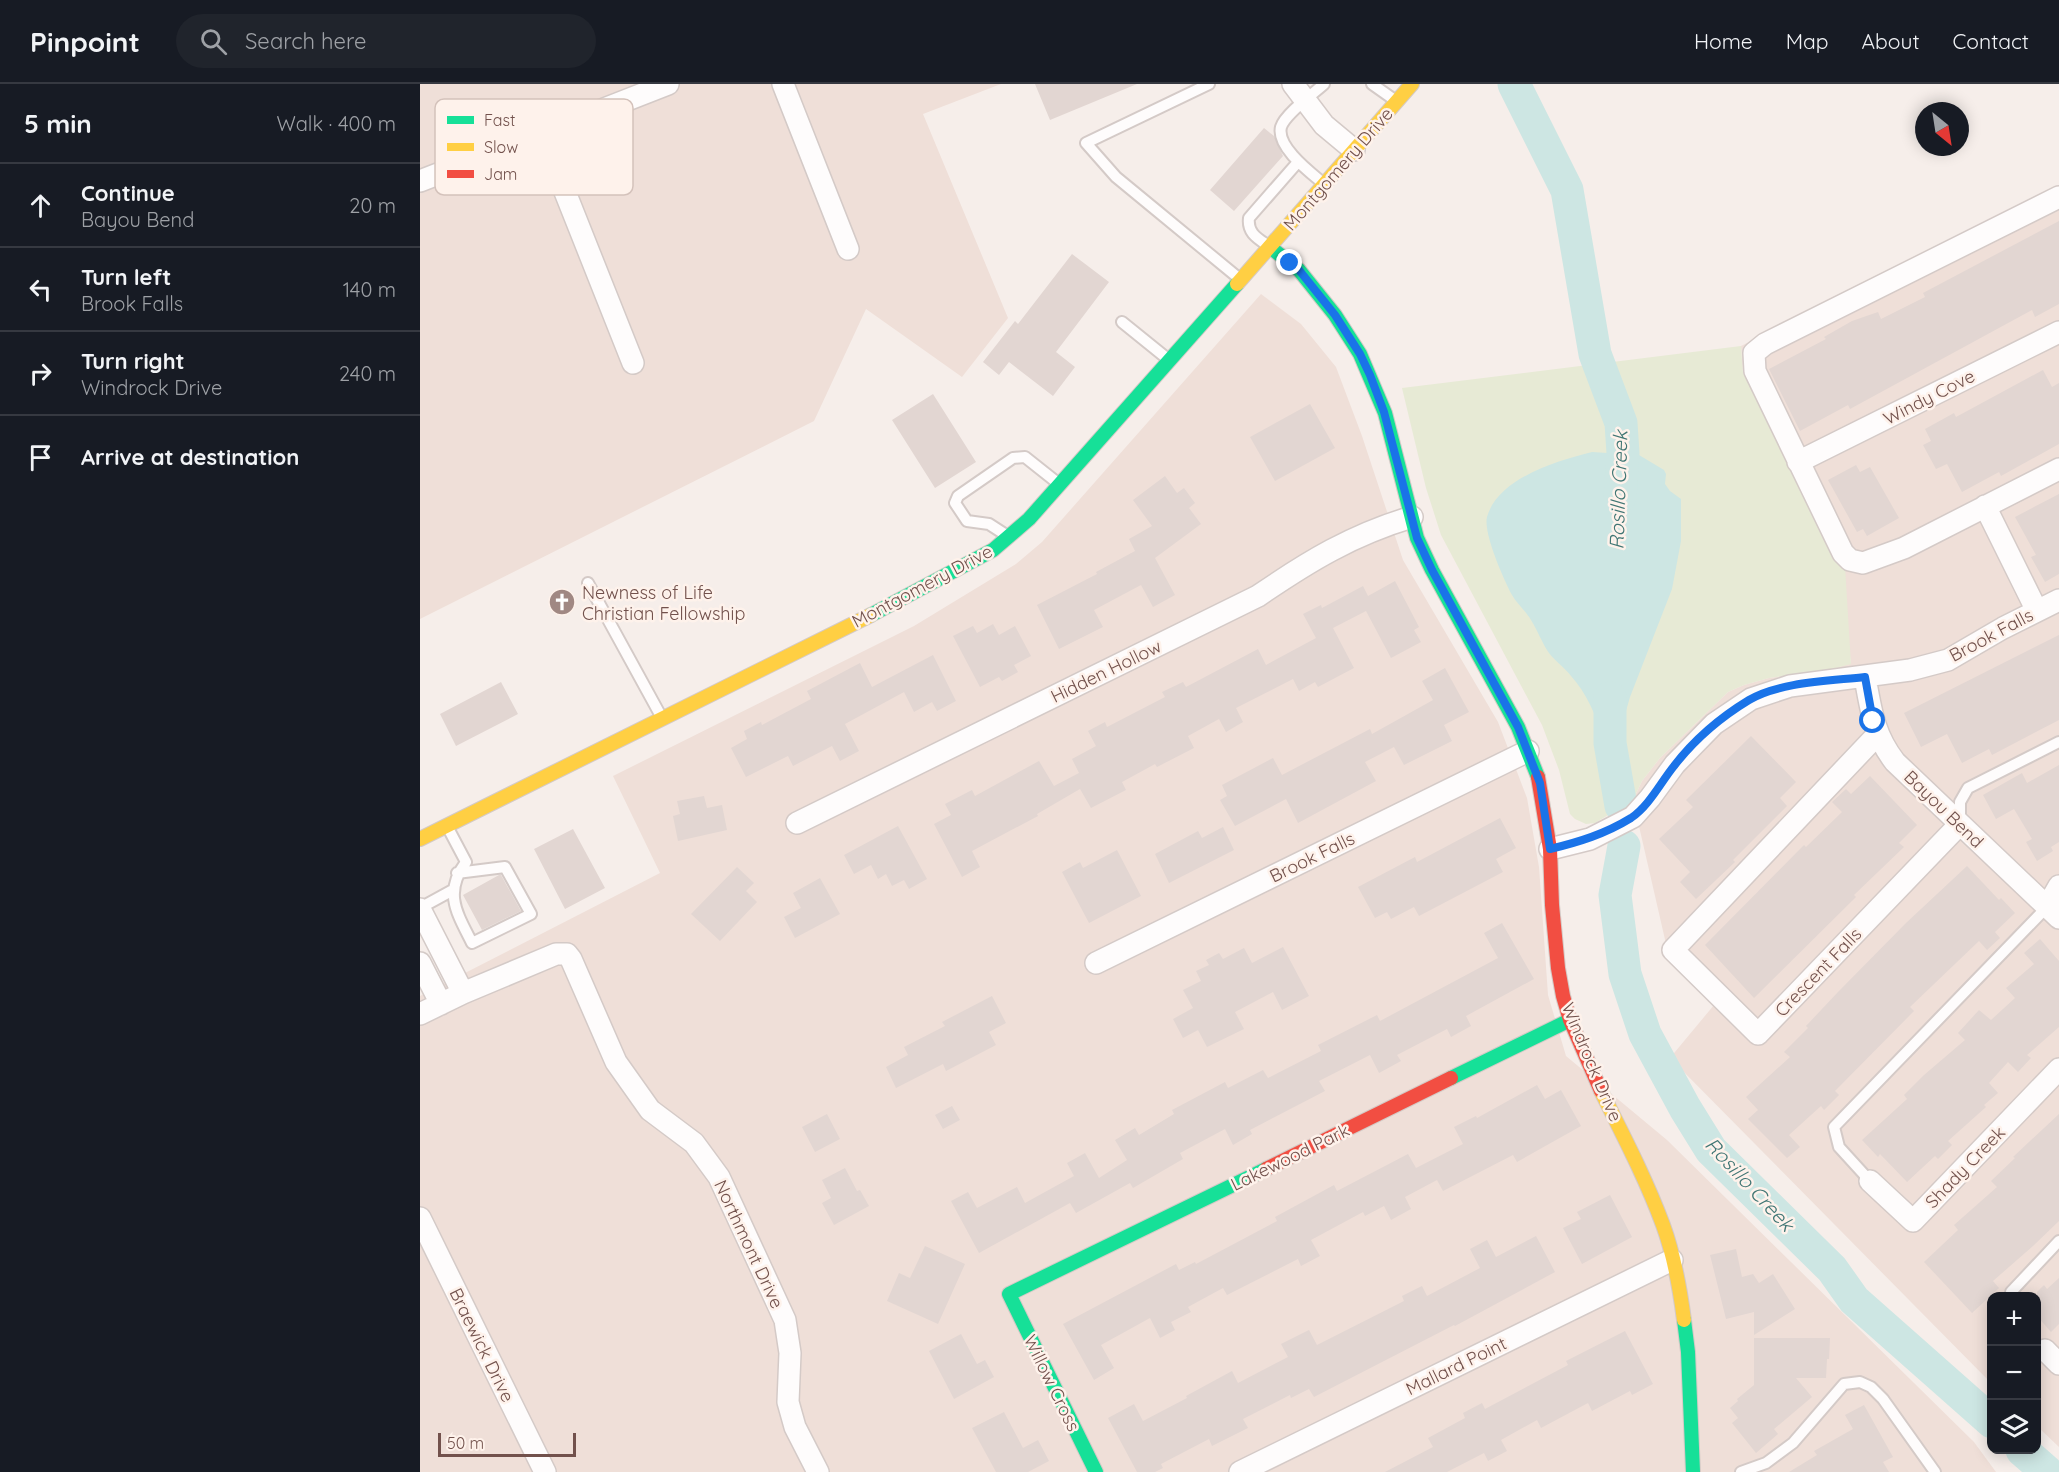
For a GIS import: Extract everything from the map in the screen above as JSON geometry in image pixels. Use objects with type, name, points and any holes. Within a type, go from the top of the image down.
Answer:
[{"type":"street","points":[[630,99],[668,84]]},
{"type":"street","points":[[783,84],[848,249]]},
{"type":"street","name":"Montgomery Drive","points":[[420,839],[889,606],[993,550],[1029,519],[1412,84]]},
{"type":"street","points":[[1299,93],[1324,125],[1354,150]]},
{"type":"street","points":[[420,181],[435,175]]},
{"type":"street","points":[[566,195],[633,363]]},
{"type":"street","points":[[2059,197],[1765,344],[1754,352],[1755,371],[1843,552],[1850,560],[1863,563],[1904,548],[2059,469]]},
{"type":"street","name":"Windrock Drive","points":[[1270,247],[1299,270],[1335,315],[1360,354],[1384,412],[1417,538],[1432,570],[1518,727],[1540,783],[1550,849],[1558,968],[1570,1020],[1593,1075],[1647,1184],[1664,1228],[1680,1291],[1688,1352],[1693,1472]]},
{"type":"street","name":"Windy Cove","points":[[1798,462],[2059,332]]},
{"type":"street","points":[[1985,506],[2037,611]]},
{"type":"street","name":"Hidden Hollow","points":[[797,823],[1258,596],[1327,551],[1380,526],[1412,518]]},
{"type":"street","name":"Brook Falls","points":[[1550,849],[1590,839],[1633,817],[1675,764],[1714,724],[1751,699],[1790,686],[1910,670],[1948,660],[2003,628],[2059,600]]},
{"type":"street","name":"Bayou Bend","points":[[1865,677],[1873,721],[1882,745],[1895,762],[2053,913]]},
{"type":"street","name":"Crescent Falls","points":[[1878,734],[1673,950],[1758,1034],[1960,824]]},
{"type":"street","name":"Brook Falls","points":[[1096,963],[1528,751]]},
{"type":"street","points":[[2053,913],[2059,886]]},
{"type":"street","points":[[420,909],[463,993],[420,1014]]},
{"type":"street","name":"Northmont Drive","points":[[463,993],[556,954],[567,954],[571,959],[616,1062],[650,1110],[694,1143],[719,1177],[785,1320],[790,1353],[788,1402],[795,1427],[818,1472]]},
{"type":"street","points":[[420,963],[441,1004]]},
{"type":"street","name":"Lakewood Park","points":[[1009,1294],[1570,1020]]},
{"type":"street","name":"Shady Creek","points":[[1870,1181],[1913,1221],[2059,1069]]},
{"type":"street","name":"Braewick Drive","points":[[420,1218],[545,1472]]},
{"type":"street","name":"Mallard Point","points":[[1240,1472],[1672,1260]]},
{"type":"street","name":"Willow Cross","points":[[1009,1294],[1096,1472]]},
{"type":"lane","points":[[1209,84],[1086,143],[1116,177],[1241,280]]},
{"type":"lane","points":[[1324,84],[1299,93],[1281,126],[1281,136],[1298,162],[1325,184]]},
{"type":"lane","points":[[1372,84],[1397,101]]},
{"type":"lane","points":[[1270,247],[1251,233],[1248,225],[1249,218],[1298,162]]},
{"type":"lane","points":[[1122,322],[1170,360]]},
{"type":"lane","points":[[1009,536],[989,524],[967,522],[955,503],[958,496],[1013,458],[1025,457],[1059,484]]},
{"type":"lane","points":[[588,583],[662,718]]},
{"type":"lane","points":[[1960,824],[1960,802],[1968,788],[2059,742]]},
{"type":"lane","points":[[446,825],[466,862],[457,873],[453,890],[454,909],[472,943],[531,914],[505,867],[457,873]]},
{"type":"lane","points":[[420,909],[453,890]]},
{"type":"lane","points":[[1870,1181],[1839,1147],[1834,1127],[2053,913]]},
{"type":"lane","points":[[2012,1292],[2059,1241]]},
{"type":"lane","points":[[1741,1472],[1766,1463],[1793,1443],[1844,1384],[1860,1382],[1871,1386],[1883,1399],[1935,1472]]},
{"type":"shaded area","points":[[420,84],[1001,84],[923,114],[1008,318],[962,377],[866,309],[814,421],[420,619]]},
{"type":"shaded area","points":[[2059,186],[2059,1447],[2041,1430],[2041,1292],[1987,1292],[1987,1379],[1670,1058],[1714,1005],[1669,957],[1633,800],[1642,781],[1660,758],[1728,692],[1769,678],[1832,669],[1851,663],[1835,553],[1743,373],[1741,346]]},
{"type":"shaded area","points":[[1261,294],[1301,324],[1336,367],[1362,436],[1403,560],[1498,722],[1527,798],[1539,867],[1548,995],[1566,1056],[1667,1140],[1974,1442],[1996,1472],[420,1472],[420,996],[660,873],[613,776],[914,626],[1016,564],[1042,542]]},
{"type":"green space","points":[[1741,346],[1743,373],[1835,553],[1845,565],[1851,664],[1769,678],[1728,692],[1660,758],[1642,781],[1633,800],[1595,823],[1586,824],[1570,814],[1559,770],[1542,725],[1441,535],[1426,488],[1402,388]]},
{"type":"water","points":[[1592,452],[1639,455],[1664,470],[1665,484],[1681,499],[1681,541],[1672,589],[1630,697],[1618,739],[1610,743],[1601,737],[1594,713],[1581,690],[1569,673],[1549,653],[1529,617],[1512,595],[1495,556],[1487,524],[1487,517],[1493,503],[1516,482],[1546,466]]},
{"type":"building","points":[[1035,84],[1137,84],[1050,120]]},
{"type":"building","points":[[1264,128],[1274,136],[1283,156],[1234,211],[1210,190]]},
{"type":"building","points":[[2059,221],[2059,304],[2035,317],[2032,310],[1850,409],[1848,405],[1800,431],[1769,369],[1826,339],[1824,337],[1852,321],[1878,312],[1881,319],[1925,297],[1923,293]]},
{"type":"building","points":[[1072,254],[1109,282],[1056,352],[1075,367],[1053,396],[1009,362],[999,375],[983,362],[1015,321],[1018,324]]},
{"type":"building","points":[[2043,370],[2052,387],[2059,383],[2059,444],[2001,476],[1999,472],[1962,492],[1947,464],[1936,469],[1923,445],[1931,441],[1925,429],[1954,413],[1956,417]]},
{"type":"building","points":[[933,394],[976,462],[935,488],[892,420]]},
{"type":"building","points":[[1310,404],[1335,448],[1275,481],[1250,437]]},
{"type":"building","points":[[1856,465],[1860,472],[1870,467],[1899,518],[1867,536],[1863,529],[1857,532],[1828,480]]},
{"type":"building","points":[[1165,476],[1177,493],[1184,488],[1195,503],[1189,508],[1201,524],[1155,558],[1175,595],[1153,607],[1141,585],[1094,610],[1103,627],[1059,649],[1037,605],[1097,574],[1096,572],[1135,551],[1129,539],[1152,526],[1133,500]]},
{"type":"building","points":[[2059,494],[2059,574],[2045,582],[2031,557],[2036,555],[2015,517]]},
{"type":"building","points":[[1395,581],[1419,627],[1414,630],[1421,642],[1391,658],[1366,611],[1333,628],[1354,668],[1318,687],[1315,682],[1299,691],[1293,679],[1236,708],[1243,722],[1226,732],[1219,719],[1188,736],[1194,748],[1157,767],[1155,764],[1122,782],[1126,790],[1091,808],[1080,789],[1037,814],[1038,816],[972,851],[980,867],[962,877],[934,824],[951,815],[945,804],[972,790],[975,796],[1039,761],[1054,786],[1079,773],[1072,759],[1096,746],[1088,731],[1105,722],[1107,727],[1165,697],[1162,692],[1183,682],[1186,687],[1258,649],[1266,665],[1316,638],[1303,614],[1321,605],[1322,608],[1363,586],[1368,596]]},
{"type":"building","points":[[993,624],[999,635],[1015,626],[1031,656],[1014,665],[1018,672],[1002,681],[999,677],[980,687],[953,636],[973,626],[977,633]]},
{"type":"building","points":[[2059,635],[2059,720],[1992,755],[1989,749],[1962,763],[1947,734],[1921,747],[1904,713]]},
{"type":"building","points":[[933,655],[956,701],[937,711],[932,702],[914,712],[904,692],[845,724],[859,751],[840,761],[832,746],[793,766],[788,756],[746,777],[731,748],[747,739],[744,731],[761,722],[762,725],[811,699],[807,691],[860,663],[872,687]]},
{"type":"building","points":[[1445,668],[1469,712],[1444,725],[1452,741],[1404,765],[1394,747],[1365,762],[1376,781],[1298,823],[1286,799],[1235,826],[1220,800],[1227,796],[1222,785],[1273,758],[1282,775],[1370,729],[1372,734],[1433,700],[1422,681]]},
{"type":"building","points":[[501,682],[518,714],[456,746],[440,714]]},
{"type":"building","points":[[1751,736],[1796,782],[1780,798],[1787,806],[1733,860],[1735,862],[1696,899],[1680,882],[1690,872],[1659,839],[1693,807],[1686,800]]},
{"type":"building","points":[[2059,765],[2059,842],[2051,847],[2053,851],[2037,861],[2026,842],[2032,839],[2014,809],[1996,819],[1983,795],[2022,773],[2027,783]]},
{"type":"building","points":[[1870,776],[1917,825],[1899,843],[1904,847],[1754,998],[1705,945],[1804,845],[1806,847],[1842,812],[1832,802],[1846,789],[1851,794]]},
{"type":"building","points":[[704,796],[707,808],[722,805],[727,830],[678,841],[673,816],[680,814],[677,801]]},
{"type":"building","points":[[1500,818],[1516,848],[1496,859],[1503,872],[1419,916],[1414,907],[1391,919],[1387,912],[1375,918],[1358,887],[1415,857],[1417,862]]},
{"type":"building","points":[[898,826],[927,879],[909,889],[904,880],[892,886],[886,874],[878,879],[871,865],[854,874],[844,855]]},
{"type":"building","points":[[1223,827],[1234,850],[1169,883],[1155,854],[1198,831],[1202,838]]},
{"type":"building","points":[[573,829],[605,888],[565,909],[534,849]]},
{"type":"building","points":[[1117,850],[1141,896],[1089,923],[1062,872],[1080,862],[1083,868]]},
{"type":"building","points":[[1967,866],[1999,900],[2001,898],[2015,913],[1995,932],[2000,938],[1987,950],[1979,941],[1910,1007],[1914,1011],[1835,1091],[1839,1095],[1824,1110],[1821,1106],[1789,1135],[1800,1147],[1787,1158],[1748,1119],[1758,1110],[1746,1097],[1790,1057],[1784,1052],[1838,992],[1906,923]]},
{"type":"building","points":[[737,867],[754,883],[746,891],[757,902],[720,941],[691,914]]},
{"type":"building","points":[[499,875],[521,911],[482,930],[463,895]]},
{"type":"building","points":[[820,878],[840,914],[795,938],[784,917],[801,908],[793,893]]},
{"type":"building","points":[[1502,923],[1534,979],[1466,1016],[1471,1026],[1451,1037],[1447,1029],[1397,1055],[1401,1061],[1379,1073],[1370,1055],[1319,1081],[1325,1091],[1250,1130],[1252,1134],[1233,1145],[1225,1129],[1180,1153],[1183,1159],[1133,1188],[1130,1183],[1076,1213],[1070,1203],[979,1253],[951,1201],[968,1192],[977,1208],[1017,1187],[1025,1203],[1074,1176],[1067,1163],[1085,1153],[1099,1178],[1127,1160],[1115,1140],[1135,1128],[1139,1135],[1174,1114],[1172,1110],[1225,1082],[1228,1088],[1263,1070],[1268,1078],[1321,1051],[1318,1045],[1377,1015],[1380,1021],[1498,958],[1484,933]]},
{"type":"building","points":[[2040,939],[2059,961],[2059,1027],[2027,1055],[2031,1058],[2018,1072],[2008,1062],[1989,1083],[1998,1093],[1948,1141],[1952,1145],[1938,1159],[1935,1156],[1907,1182],[1880,1154],[1878,1157],[1862,1140],[1907,1099],[1904,1095],[1924,1075],[1965,1040],[1958,1033],[1979,1010],[1991,1020],[2015,998],[2006,988],[2034,964],[2024,953]]},
{"type":"building","points":[[1283,947],[1309,996],[1282,1010],[1273,992],[1235,1012],[1244,1029],[1207,1047],[1198,1030],[1183,1038],[1173,1019],[1193,1008],[1183,990],[1201,981],[1196,971],[1209,965],[1206,960],[1219,953],[1223,959],[1244,948],[1252,963]]},
{"type":"building","points":[[992,996],[1006,1023],[989,1032],[996,1045],[946,1071],[943,1064],[896,1088],[886,1067],[908,1055],[904,1047],[945,1026],[942,1022]]},
{"type":"building","points":[[1537,1085],[1545,1099],[1561,1090],[1581,1126],[1517,1162],[1513,1155],[1443,1191],[1437,1180],[1405,1197],[1411,1209],[1391,1220],[1384,1206],[1365,1216],[1363,1212],[1311,1240],[1320,1256],[1301,1266],[1298,1259],[1227,1295],[1223,1288],[1188,1307],[1191,1312],[1171,1322],[1175,1330],[1160,1338],[1150,1318],[1101,1345],[1114,1368],[1094,1380],[1063,1324],[1176,1264],[1179,1270],[1195,1262],[1196,1264],[1277,1221],[1275,1217],[1334,1185],[1337,1191],[1408,1154],[1416,1168],[1463,1144],[1454,1127],[1476,1116],[1477,1118]]},
{"type":"building","points":[[952,1106],[960,1120],[943,1129],[935,1115]]},
{"type":"building","points":[[827,1114],[840,1139],[815,1152],[802,1127]]},
{"type":"building","points":[[2059,1114],[2059,1221],[1993,1281],[1999,1288],[1995,1292],[1987,1292],[1987,1299],[1972,1313],[1924,1262],[1958,1230],[1954,1225],[1997,1187],[1991,1181],[2015,1158],[2013,1157]]},
{"type":"building","points":[[845,1168],[857,1191],[860,1190],[869,1206],[834,1225],[822,1203],[831,1198],[822,1180]]},
{"type":"building","points":[[1610,1195],[1632,1237],[1582,1264],[1563,1228],[1581,1219],[1577,1212]]},
{"type":"building","points":[[1536,1236],[1555,1272],[1455,1326],[1314,1397],[1309,1389],[1291,1398],[1290,1395],[1243,1419],[1248,1428],[1212,1446],[1209,1439],[1161,1464],[1163,1468],[1155,1472],[1137,1472],[1108,1418],[1134,1404],[1143,1421],[1232,1371],[1238,1383],[1288,1357],[1281,1344],[1309,1330],[1317,1345],[1404,1301],[1402,1296],[1422,1286],[1427,1296],[1480,1268],[1470,1249],[1487,1240],[1496,1257]]},
{"type":"building","points":[[925,1246],[965,1264],[938,1324],[887,1301],[899,1273],[910,1278]]},
{"type":"building","points":[[1736,1249],[1742,1277],[1753,1274],[1759,1283],[1773,1274],[1795,1309],[1754,1335],[1754,1312],[1726,1319],[1710,1255]]},
{"type":"building","points":[[2059,1278],[2059,1324],[2051,1332],[2041,1321],[2041,1292],[2037,1292],[2044,1285],[2047,1289]]},
{"type":"building","points":[[1625,1331],[1653,1384],[1632,1395],[1630,1391],[1592,1411],[1588,1403],[1541,1428],[1537,1420],[1501,1440],[1507,1451],[1488,1461],[1484,1453],[1447,1472],[1385,1472],[1433,1447],[1428,1438],[1465,1418],[1463,1413],[1482,1403],[1485,1409],[1568,1365],[1566,1361]]},
{"type":"building","points":[[961,1334],[977,1364],[985,1360],[994,1377],[954,1399],[929,1351]]},
{"type":"building","points":[[1754,1338],[1830,1338],[1826,1378],[1796,1378],[1812,1397],[1774,1429],[1778,1434],[1756,1453],[1732,1423],[1738,1418],[1730,1408],[1754,1385]]},
{"type":"building","points":[[1864,1405],[1893,1457],[1883,1462],[1889,1472],[1789,1472],[1817,1455],[1814,1451],[1853,1429],[1845,1415]]},
{"type":"building","points":[[1004,1412],[1023,1448],[1038,1440],[1049,1461],[1028,1472],[996,1472],[972,1428]]},
{"type":"waterway","name":"Rosillo Creek","points":[[1514,84],[1567,190],[1595,354],[1621,423],[1623,453],[1620,497]]},
{"type":"waterway","name":"Rosillo Creek","points":[[1610,698],[1610,743],[1621,806]]},
{"type":"waterway","name":"Rosillo Creek","points":[[1624,846],[1615,895],[1625,974],[1645,1034],[1685,1108],[1711,1150],[1832,1269],[1854,1300],[1987,1418]]},
{"type":"waterway","name":"Rosillo Creek","points":[[2027,1454],[2047,1472]]},
{"type":"traffic: fast","points":[[1270,247],[1299,270],[1335,315],[1360,354],[1385,413],[1417,538],[1432,570],[1518,727],[1538,777]]},
{"type":"traffic: fast","points":[[871,615],[993,550],[1029,519],[1237,284]]},
{"type":"traffic: fast","points":[[1451,1078],[1570,1020]]},
{"type":"traffic: fast","points":[[1096,1472],[1009,1294],[1266,1169]]},
{"type":"traffic: fast","points":[[1684,1320],[1688,1352],[1693,1472]]},
{"type":"traffic: slow","points":[[1237,284],[1412,84]]},
{"type":"traffic: slow","points":[[420,839],[871,615]]},
{"type":"traffic: slow","points":[[1601,1091],[1642,1174],[1663,1225],[1676,1272],[1684,1320]]},
{"type":"traffic: jam","points":[[1538,777],[1550,849],[1552,905],[1563,996],[1570,1020],[1601,1091]]},
{"type":"traffic: jam","points":[[1266,1169],[1451,1078]]},
{"type":"place","name":"Newness of Life Christian Fellowship","points":[[562,602]]},
{"type":"route","points":[[1290,263],[1299,270],[1335,315],[1360,354],[1370,375],[1384,412],[1417,538],[1432,570],[1518,727],[1540,783],[1550,849],[1590,839],[1633,817],[1675,764],[1714,724],[1751,699],[1790,686],[1865,677],[1873,721]]}]
